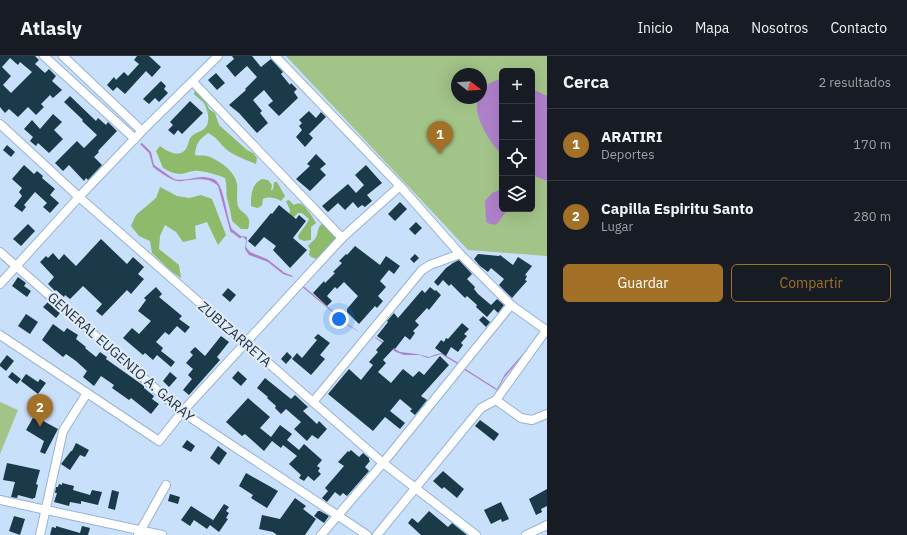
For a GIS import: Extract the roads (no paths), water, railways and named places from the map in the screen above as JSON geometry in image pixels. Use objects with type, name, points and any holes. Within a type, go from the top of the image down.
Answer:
[{"type":"street","points":[[44,56],[135,139]]},
{"type":"street","points":[[62,56],[142,131]]},
{"type":"street","points":[[0,284],[79,196],[218,56]]},
{"type":"street","points":[[275,56],[400,186],[460,254],[511,306],[547,329],[496,400],[481,408],[377,535]]},
{"type":"street","points":[[193,82],[342,238]]},
{"type":"street","name":"ZUBIZARRETA","points":[[0,124],[79,196],[383,463],[476,535]]},
{"type":"street","points":[[0,335],[159,441],[182,412],[342,238],[400,186]]},
{"type":"street","name":"GENERAL EUGENIO A. GARAY","points":[[0,252],[182,412],[367,535]]},
{"type":"street","points":[[313,402],[422,270],[430,265],[460,254]]},
{"type":"street","points":[[321,535],[383,463],[511,306]]},
{"type":"street","points":[[40,535],[63,431],[87,393]]},
{"type":"street","points":[[496,400],[521,418],[532,420],[547,414]]},
{"type":"street","points":[[139,533],[166,485]]},
{"type":"street","points":[[0,500],[139,533],[162,535]]},
{"type":"street","points":[[526,535],[547,525]]},
{"type":"waterway","points":[[231,230],[240,237]]},
{"type":"place","name":"ARATIRI","points":[[440,154]]},
{"type":"place","name":"Capilla Espiritu Santo","points":[[40,427]]}]
